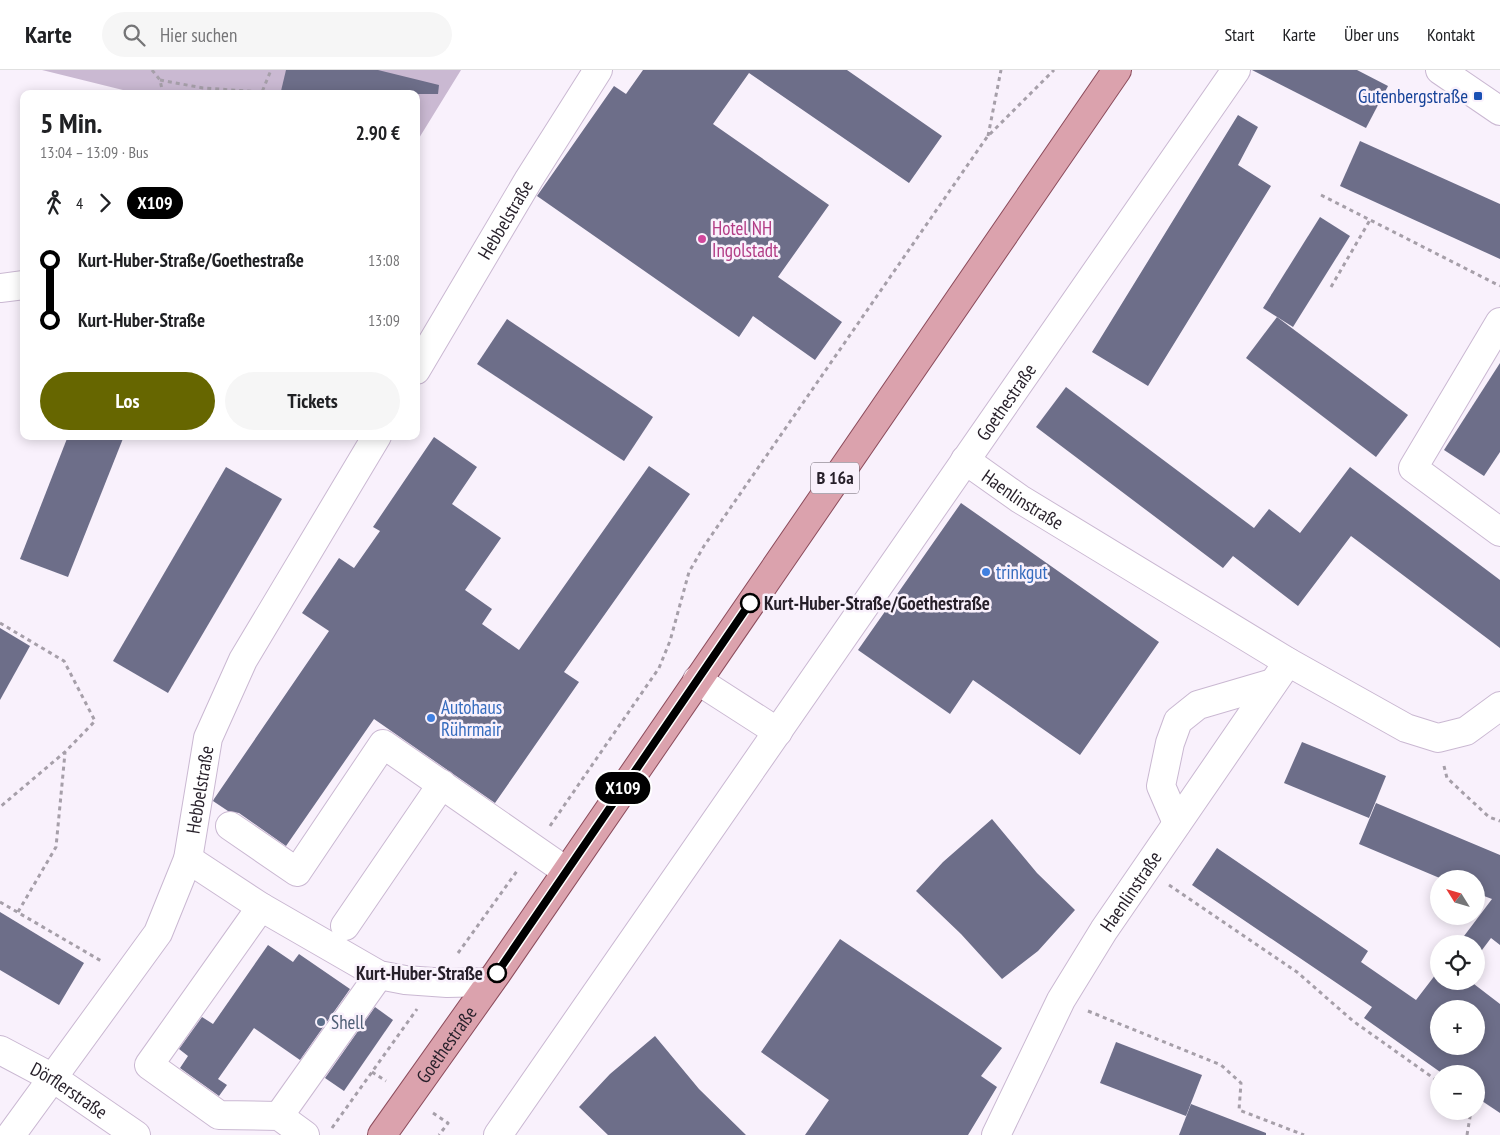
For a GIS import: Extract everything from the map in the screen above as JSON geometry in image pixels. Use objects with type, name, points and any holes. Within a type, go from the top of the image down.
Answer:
[{"type":"main road","name":"Goethestraße","points":[[382,1135],[490,982],[1117,70]]},
{"type":"street","name":"Hebbelstraße","points":[[420,363],[528,179],[598,70]]},
{"type":"street","name":"Goethestraße","points":[[498,1135],[1236,70]]},
{"type":"street","points":[[1440,70],[1500,111]]},
{"type":"street","points":[[0,288],[20,285]]},
{"type":"street","points":[[1500,322],[1412,468],[1500,532]]},
{"type":"street","name":"Hebbelstraße","points":[[11,1135],[158,933],[188,859],[208,738],[243,660],[375,440]]},
{"type":"street","name":"Haenlinstraße","points":[[965,460],[1020,500],[1281,672],[1406,728],[1438,738]]},
{"type":"street","points":[[1177,822],[1161,786],[1170,743],[1178,721],[1198,705],[1281,672]]},
{"type":"street","name":"Haenlinstraße","points":[[996,1135],[1061,1000],[1145,868],[1281,672]]},
{"type":"street","points":[[697,680],[778,732]]},
{"type":"street","points":[[1438,738],[1466,731],[1500,706]]},
{"type":"street","points":[[230,826],[297,872],[383,744],[566,871]]},
{"type":"street","points":[[345,926],[442,784]]},
{"type":"street","points":[[188,859],[261,907],[380,975],[404,980],[490,982]]},
{"type":"street","points":[[261,907],[149,1065],[219,1115],[279,1116],[305,1135]]},
{"type":"street","points":[[279,1116],[380,975]]},
{"type":"street","name":"Dörflerstraße","points":[[0,1050],[53,1078],[136,1135]]},
{"type":"path","points":[[152,70],[160,80],[162,90]]},
{"type":"path","points":[[263,90],[271,70]]},
{"type":"path","points":[[987,137],[1001,70]]},
{"type":"path","points":[[327,1135],[534,848],[659,668],[670,641],[689,572],[704,546],[987,137],[1054,70]]},
{"type":"path","points":[[160,80],[203,88],[232,90]]},
{"type":"path","points":[[1321,195],[1500,286]]},
{"type":"path","points":[[1331,287],[1370,220]]},
{"type":"path","points":[[0,623],[64,661],[95,721],[65,752],[0,807]]},
{"type":"path","points":[[1438,738],[1447,778],[1489,817],[1500,821]]},
{"type":"path","points":[[18,912],[56,847],[65,752]]},
{"type":"path","points":[[1145,868],[1297,972],[1353,1022],[1430,1076]]},
{"type":"path","points":[[0,902],[127,976]]},
{"type":"path","points":[[1061,1000],[1221,1065],[1241,1083],[1239,1110],[1304,1135]]},
{"type":"path","points":[[1467,1135],[1470,1120]]},
{"type":"shaded area","points":[[42,70],[461,70],[420,137],[420,90],[123,90]]},
{"type":"building","points":[[286,70],[378,70],[439,85],[438,94],[420,94],[420,90],[281,90]]},
{"type":"building","name":"Hotel NH Ingolstadt","points":[[643,70],[847,70],[942,136],[909,183],[749,73],[713,124],[829,205],[778,277],[842,322],[815,360],[753,316],[739,337],[537,196],[614,86],[626,94]]},
{"type":"building","points":[[1252,70],[1357,70],[1388,86],[1366,128]]},
{"type":"building","points":[[1238,115],[1258,127],[1238,165],[1271,186],[1148,386],[1092,352]]},
{"type":"building","points":[[1360,141],[1500,204],[1500,259],[1340,186]]},
{"type":"building","points":[[1320,217],[1350,236],[1293,327],[1263,308]]},
{"type":"building","points":[[1277,317],[1408,415],[1376,457],[1246,358]]},
{"type":"building","points":[[507,319],[653,417],[624,461],[477,364]]},
{"type":"building","points":[[1500,363],[1500,452],[1484,476],[1444,450]]},
{"type":"building","points":[[1066,387],[1254,528],[1269,509],[1300,533],[1350,467],[1500,580],[1500,648],[1351,536],[1298,606],[1233,556],[1223,568],[1036,427]]},
{"type":"building","points":[[434,437],[477,467],[452,504],[501,538],[465,590],[492,609],[482,624],[519,650],[649,466],[690,494],[564,672],[579,682],[495,803],[374,719],[286,846],[239,813],[228,811],[213,801],[329,631],[302,613],[339,558],[354,568],[380,531],[373,527]]},
{"type":"building","points":[[66,440],[122,440],[68,577],[20,559]]},
{"type":"building","points":[[226,467],[282,499],[168,693],[113,661]]},
{"type":"building","name":"trinkgut","points":[[961,503],[1159,642],[1080,755],[973,680],[950,714],[858,650]]},
{"type":"building","points":[[0,628],[30,646],[0,700]]},
{"type":"building","points":[[1302,742],[1386,776],[1369,818],[1284,783]]},
{"type":"building","points":[[1376,803],[1500,855],[1500,945],[1491,938],[1485,946],[1485,935],[1465,935],[1472,925],[1485,925],[1485,908],[1492,899],[1485,896],[1485,870],[1430,870],[1430,874],[1359,844]]},
{"type":"building","points":[[992,819],[1037,873],[1075,910],[1038,951],[1002,979],[961,934],[916,891],[943,862]]},
{"type":"building","points":[[1217,848],[1368,951],[1361,962],[1416,1000],[1430,982],[1430,990],[1482,990],[1500,1004],[1500,1113],[1485,1103],[1485,1065],[1430,1065],[1364,1018],[1372,1007],[1192,885]]},
{"type":"building","points":[[0,912],[84,963],[59,1005],[0,970]]},
{"type":"building","points":[[840,939],[1002,1048],[981,1076],[997,1087],[968,1135],[805,1135],[829,1100],[761,1052]]},
{"type":"building","points":[[268,945],[293,962],[299,954],[350,989],[300,1060],[254,1028],[218,1079],[227,1085],[219,1096],[180,1068],[188,1056],[179,1049],[202,1017],[213,1024]]},
{"type":"building","points":[[375,1007],[393,1020],[344,1091],[325,1078]]},
{"type":"building","points":[[655,1036],[699,1089],[746,1135],[608,1135],[579,1107],[610,1074]]},
{"type":"building","points":[[1116,1042],[1202,1075],[1186,1116],[1100,1083]]},
{"type":"building","points":[[1191,1104],[1266,1133],[1266,1135],[1179,1135]]},
{"type":"bus line","name":"X109","points":[[497,973],[750,603]]},
{"type":"place","name":"Gutenbergstraße","points":[[1478,96]]},
{"type":"place","name":"Hotel NH Ingolstadt","points":[[702,239]]},
{"type":"place","name":"trinkgut","points":[[986,572]]},
{"type":"place","name":"Kurt-Huber-Straße/Goethestraße","points":[[750,603]]},
{"type":"place","name":"Autohaus Rührmair","points":[[431,718]]},
{"type":"place","name":"Kurt-Huber-Straße","points":[[497,973]]},
{"type":"place","name":"Shell","points":[[321,1022]]}]
